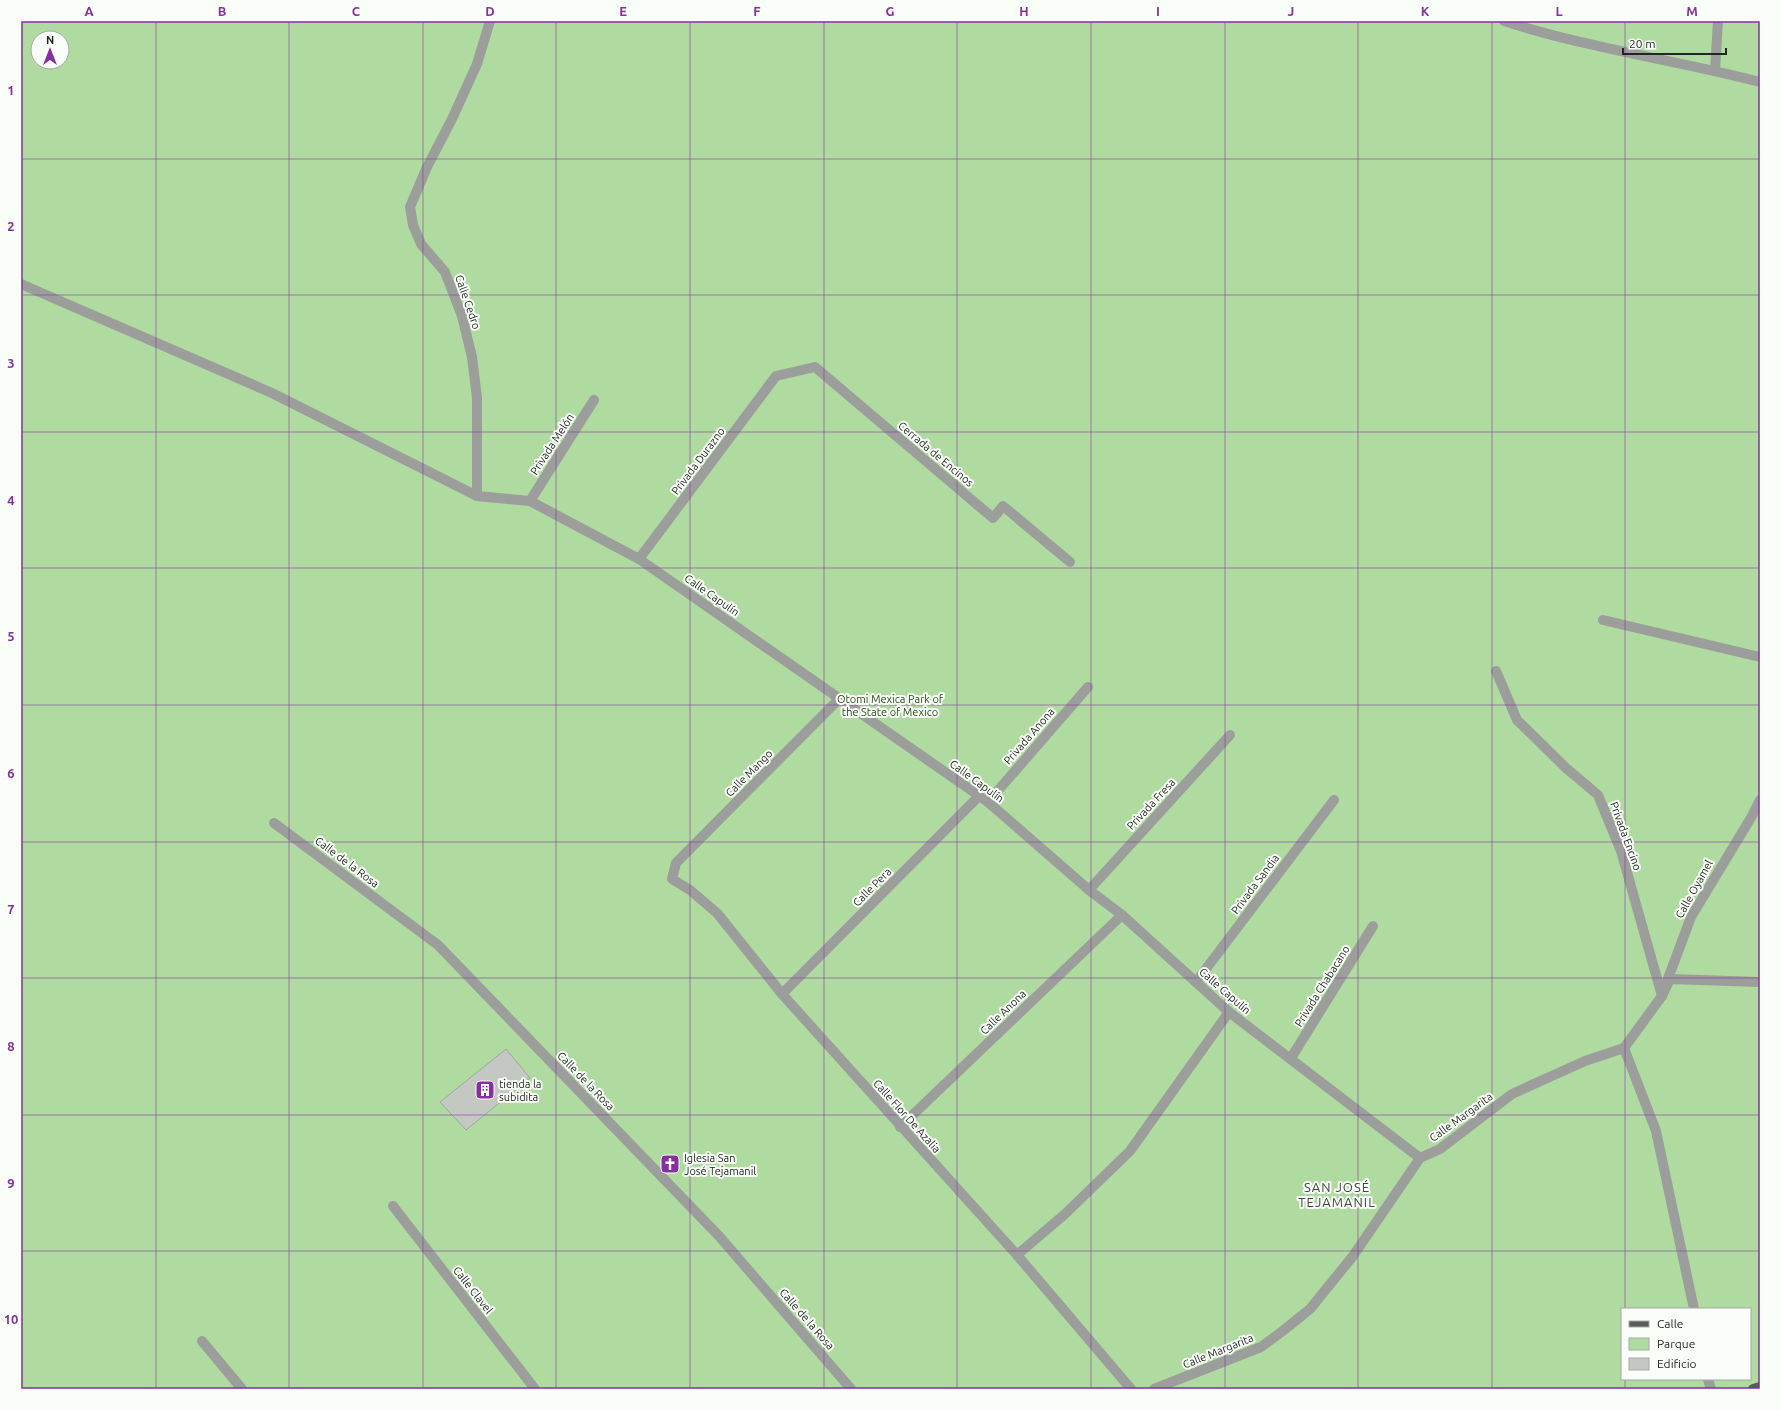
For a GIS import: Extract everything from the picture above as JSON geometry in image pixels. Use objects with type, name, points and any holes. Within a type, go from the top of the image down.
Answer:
[{"type":"main road","points":[[1753,1389],[1760,1387]]},
{"type":"street","name":"Calle Cedro","points":[[477,496],[477,398],[472,357],[462,316],[445,272],[421,244],[413,225],[410,207],[427,167],[452,119],[477,64],[490,21]]},
{"type":"street","points":[[1504,21],[1546,35],[1760,82]]},
{"type":"street","points":[[1715,71],[1718,21]]},
{"type":"street","points":[[21,284],[272,393],[477,496]]},
{"type":"street","name":"Cerrada de Encinos","points":[[776,376],[816,367],[993,518],[1003,506],[1070,562]]},
{"type":"street","name":"Privada Durazno","points":[[639,559],[776,376]]},
{"type":"street","name":"Privada Melón","points":[[530,501],[594,400]]},
{"type":"street","name":"Calle Capulín","points":[[477,496],[530,501],[639,559],[988,802],[1089,890],[1122,915],[1229,1012],[1420,1158]]},
{"type":"street","points":[[1603,620],[1760,657]]},
{"type":"street","name":"Privada Encino","points":[[1496,671],[1517,720],[1566,768],[1598,795],[1621,851],[1662,996]]},
{"type":"street","name":"Privada Anona","points":[[988,802],[1088,687]]},
{"type":"street","name":"Calle Mango","points":[[676,863],[839,699]]},
{"type":"street","name":"Privada Fresa","points":[[1089,890],[1230,735]]},
{"type":"street","name":"Calle Pera","points":[[782,994],[979,796]]},
{"type":"street","name":"Privada Sandia","points":[[1196,982],[1334,800]]},
{"type":"street","name":"Calle Oyamel","points":[[1662,996],[1691,917],[1752,816],[1760,800]]},
{"type":"street","name":"Calle de la Rosa","points":[[274,823],[438,944],[719,1236],[851,1389]]},
{"type":"street","name":"Calle Flor De Azalia","points":[[676,863],[672,879],[690,890],[717,913],[782,994],[900,1127],[1017,1255],[1130,1389]]},
{"type":"street","name":"Calle Anona","points":[[900,1127],[1122,915]]},
{"type":"street","name":"Privada Chabacano","points":[[1291,1058],[1373,926]]},
{"type":"street","points":[[1694,1308],[1656,1131],[1624,1048],[1662,996],[1670,979],[1760,982]]},
{"type":"street","points":[[1017,1255],[1065,1214],[1130,1151],[1229,1012]]},
{"type":"street","name":"Calle Margarita","points":[[1154,1389],[1261,1347],[1310,1309],[1353,1256],[1420,1158],[1440,1149],[1512,1094],[1585,1060],[1624,1048]]},
{"type":"street","name":"Calle Clavel","points":[[393,1206],[535,1389]]},
{"type":"street","points":[[202,1341],[242,1389]]},
{"type":"green space","name":"Otomi Mexica Park of the State of Mexico","points":[[21,21],[1760,21],[1760,1389],[21,1389]]},
{"type":"building","name":"tienda la subidita","points":[[506,1049],[530,1078],[466,1130],[440,1102]]},
{"type":"place","name":"tienda la subidita","points":[[485,1090]]},
{"type":"place","name":"Iglesia San José Tejamanil","points":[[670,1164]]},
{"type":"district","name":"SAN JOSÉ TEJAMANIL","points":[[1337,1194]]}]
